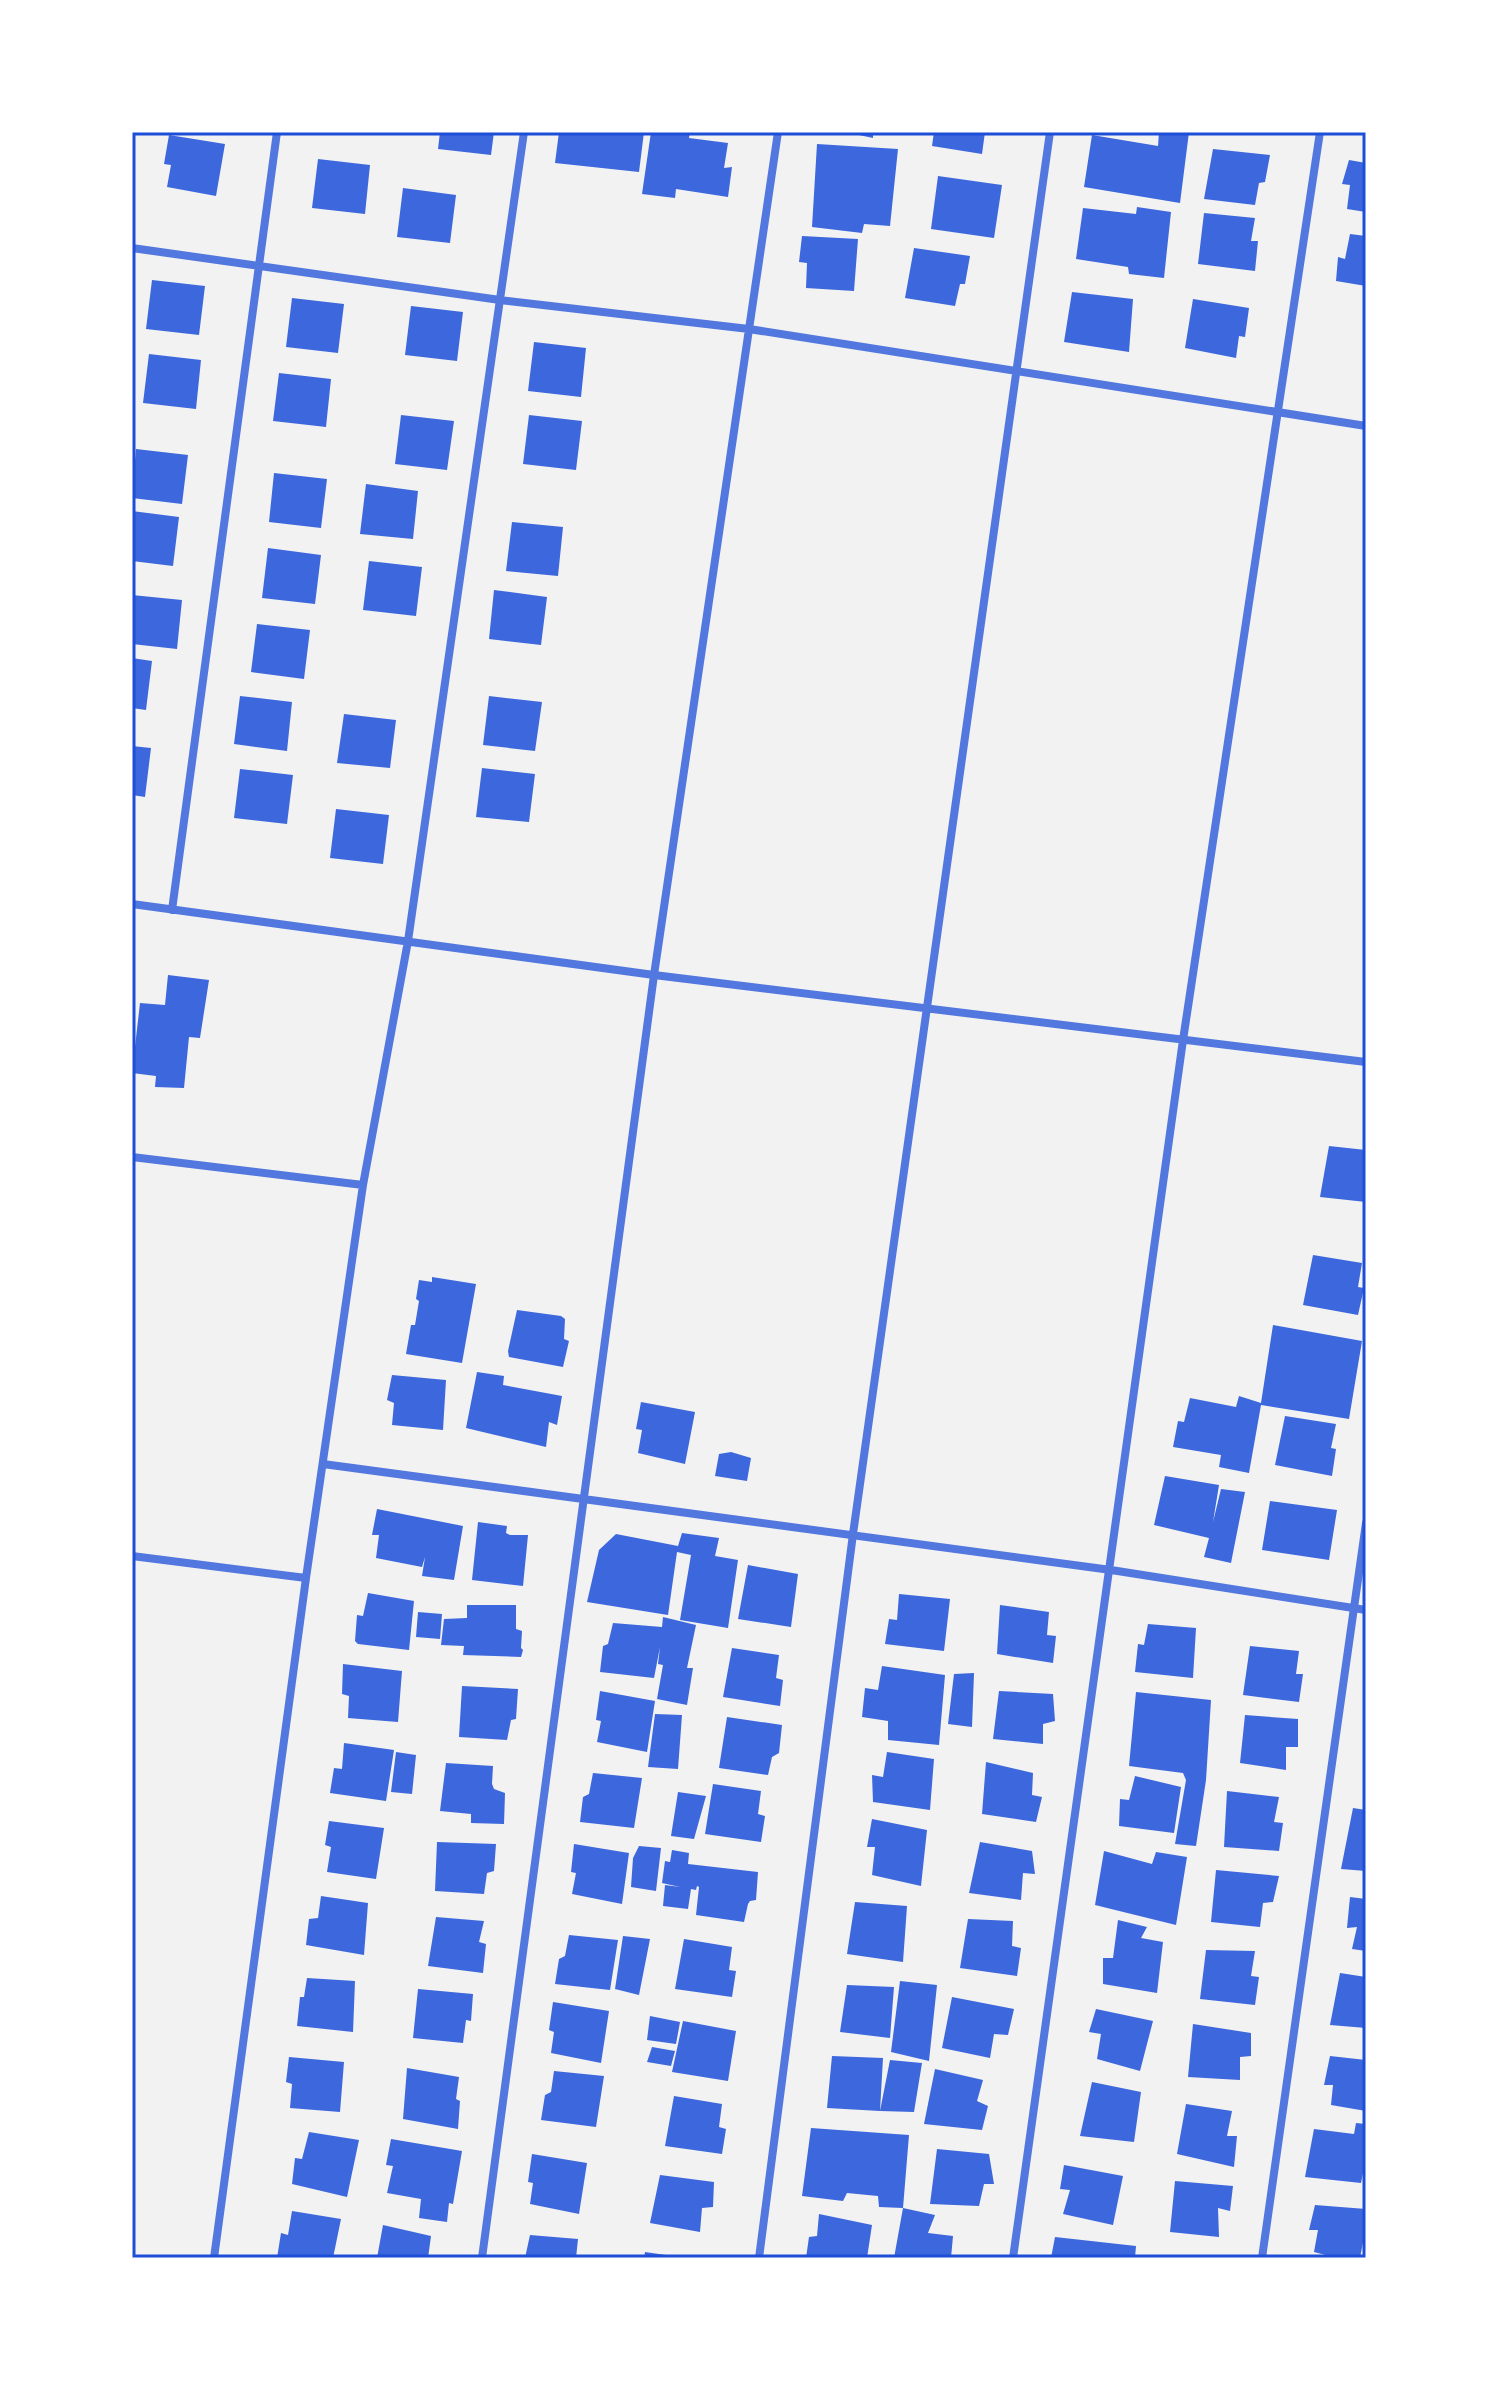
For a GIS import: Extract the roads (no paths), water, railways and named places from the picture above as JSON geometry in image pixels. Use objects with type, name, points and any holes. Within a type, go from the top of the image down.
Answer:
[{"type":"street","points":[[172,910],[277,132]]},
{"type":"street","points":[[214,2258],[306,1578],[363,1185],[408,941],[524,132]]},
{"type":"street","points":[[482,2258],[654,975],[778,132]]},
{"type":"street","points":[[759,2258],[925,1007],[1050,132]]},
{"type":"street","points":[[1013,2258],[1183,1040],[1320,132]]},
{"type":"street","points":[[132,248],[500,300],[749,329],[1366,426]]},
{"type":"street","points":[[132,904],[654,975],[1366,1062]]},
{"type":"street","points":[[132,1157],[363,1185]]},
{"type":"street","points":[[323,1464],[1111,1570],[1366,1610]]},
{"type":"street","points":[[1262,2258],[1366,1523]]},
{"type":"street","points":[[132,1556],[306,1578]]}]
